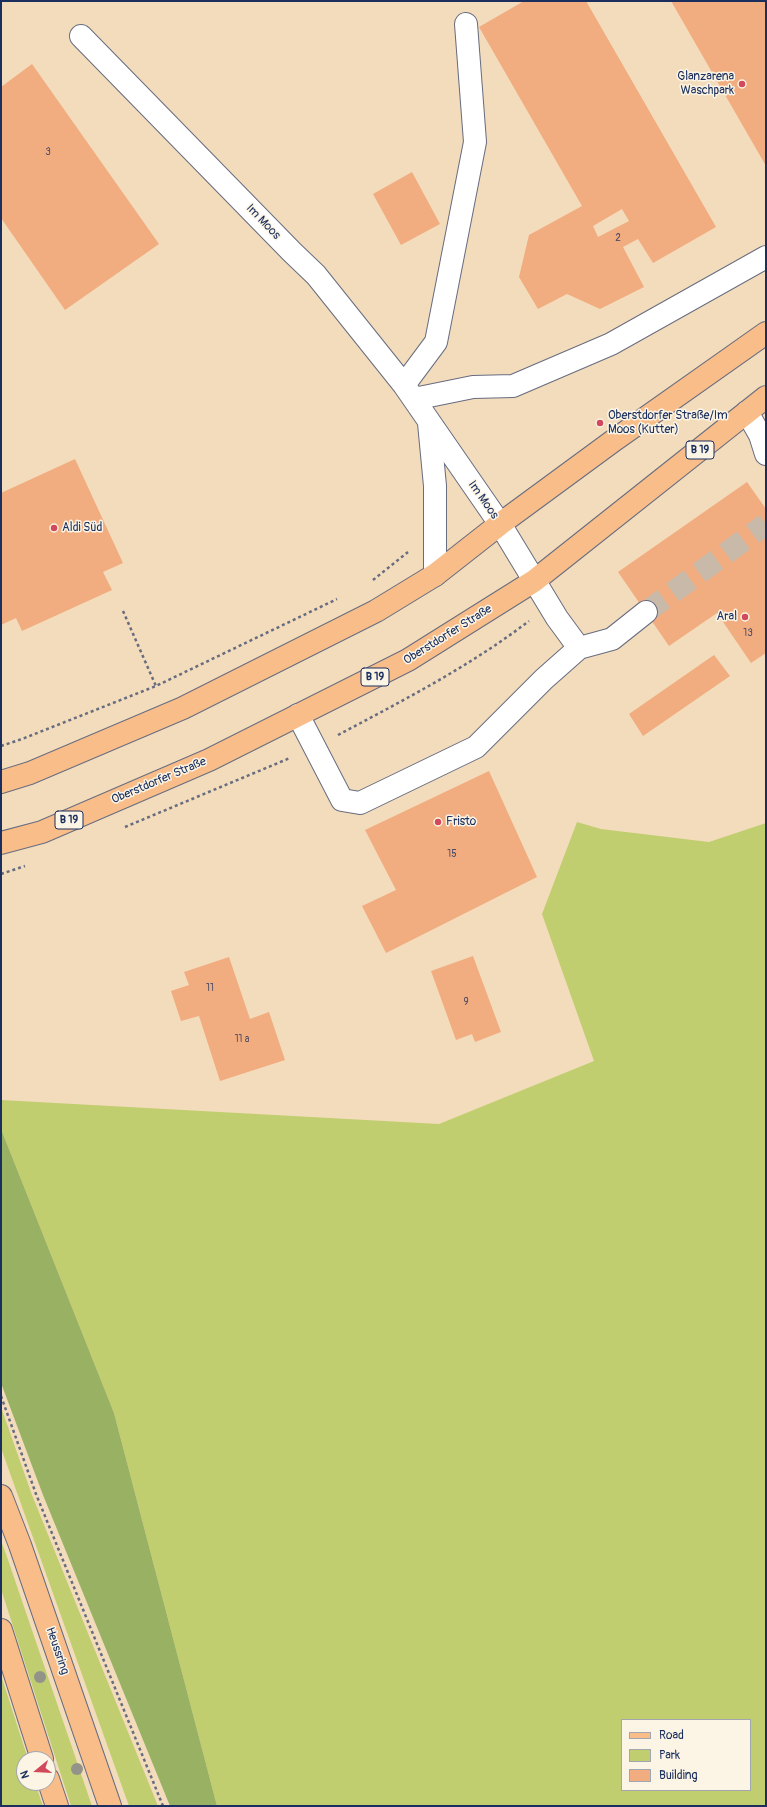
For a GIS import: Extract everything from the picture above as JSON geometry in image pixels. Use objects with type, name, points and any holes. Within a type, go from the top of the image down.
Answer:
[{"type":"main road","points":[[1,782],[30,773],[183,708],[376,611],[435,575],[500,524],[613,441],[766,334]]},
{"type":"main road","name":"Oberstdorfer Straße","points":[[1,843],[42,832],[209,760],[408,660],[534,581],[766,397]]},
{"type":"main road","name":"Heussring","points":[[1,1496],[20,1545],[110,1806]]},
{"type":"main road","points":[[1,1630],[39,1751]]},
{"type":"main road","points":[[52,1791],[57,1806]]},
{"type":"street","points":[[409,392],[436,342],[475,142],[466,24]]},
{"type":"street","name":"Im Moos","points":[[81,36],[316,275],[409,392],[500,524],[557,618],[579,648]]},
{"type":"street","points":[[409,392],[473,387],[513,386],[611,344],[766,257]]},
{"type":"street","points":[[748,412],[760,436],[766,454]]},
{"type":"street","name":"Im Moos","points":[[429,422],[435,486],[435,575]]},
{"type":"street","points":[[298,715],[342,800],[360,803],[476,747],[544,679],[579,648],[612,640],[646,612]]},
{"type":"path","points":[[366,584],[434,532]]},
{"type":"path","points":[[1,746],[156,686],[338,598]]},
{"type":"path","points":[[123,611],[156,686]]},
{"type":"path","points":[[1,1396],[36,1494],[163,1806]]},
{"type":"green space","points":[[577,822],[601,829],[709,842],[766,823],[766,1806],[217,1806],[114,1413],[1,1129],[1,1100],[439,1124],[594,1061],[542,914]]},
{"type":"green space","points":[[1,1129],[114,1413],[217,1806],[170,1806],[43,1495],[1,1383]]},
{"type":"green space","points":[[1,1407],[32,1495],[158,1806],[129,1806],[1,1448]]},
{"type":"green space","points":[[1,1541],[92,1806],[71,1806],[56,1760],[56,1751],[53,1751],[1,1589]]},
{"type":"green space","points":[[1,1675],[25,1751],[16,1751],[16,1791],[38,1791],[43,1806],[1,1806]]},
{"type":"building","points":[[524,1],[586,1],[716,227],[653,263],[638,239],[623,247],[644,287],[600,309],[567,294],[538,309],[519,277],[529,235],[582,206],[479,27]],"holes":[[[622,209],[629,221],[598,237],[593,226]]]},
{"type":"building","name":"Glanzarena Waschpark","points":[[671,1],[766,1],[766,166]]},
{"type":"building","points":[[32,64],[159,244],[65,310],[1,218],[1,87]]},
{"type":"building","points":[[412,172],[440,224],[401,245],[373,194]]},
{"type":"building","name":"Aldi Süd","points":[[75,459],[123,563],[103,572],[112,590],[22,631],[16,618],[1,625],[1,493]]},
{"type":"building","points":[[747,482],[766,509],[766,653],[751,663],[717,613],[669,646],[618,572]]},
{"type":"building","points":[[714,655],[730,676],[643,736],[629,714]]},
{"type":"building","points":[[489,771],[537,877],[386,953],[362,906],[396,890],[365,830]]},
{"type":"building","points":[[473,956],[501,1032],[475,1042],[472,1034],[456,1040],[431,971]]},
{"type":"building","points":[[229,957],[250,1019],[269,1012],[285,1060],[220,1081],[199,1016],[181,1021],[171,991],[189,985],[184,972]]},
{"type":"tunnel","points":[[646,612],[766,524]]},
{"type":"place","name":"Glanzarena Waschpark","points":[[742,84]]},
{"type":"place","name":"Oberstdorfer Straße/Im Moos (Kutter)","points":[[600,423]]},
{"type":"place","name":"Aldi Süd","points":[[54,528]]},
{"type":"place","name":"Aral","points":[[745,617]]},
{"type":"place","name":"Fristo","points":[[438,822]]}]
